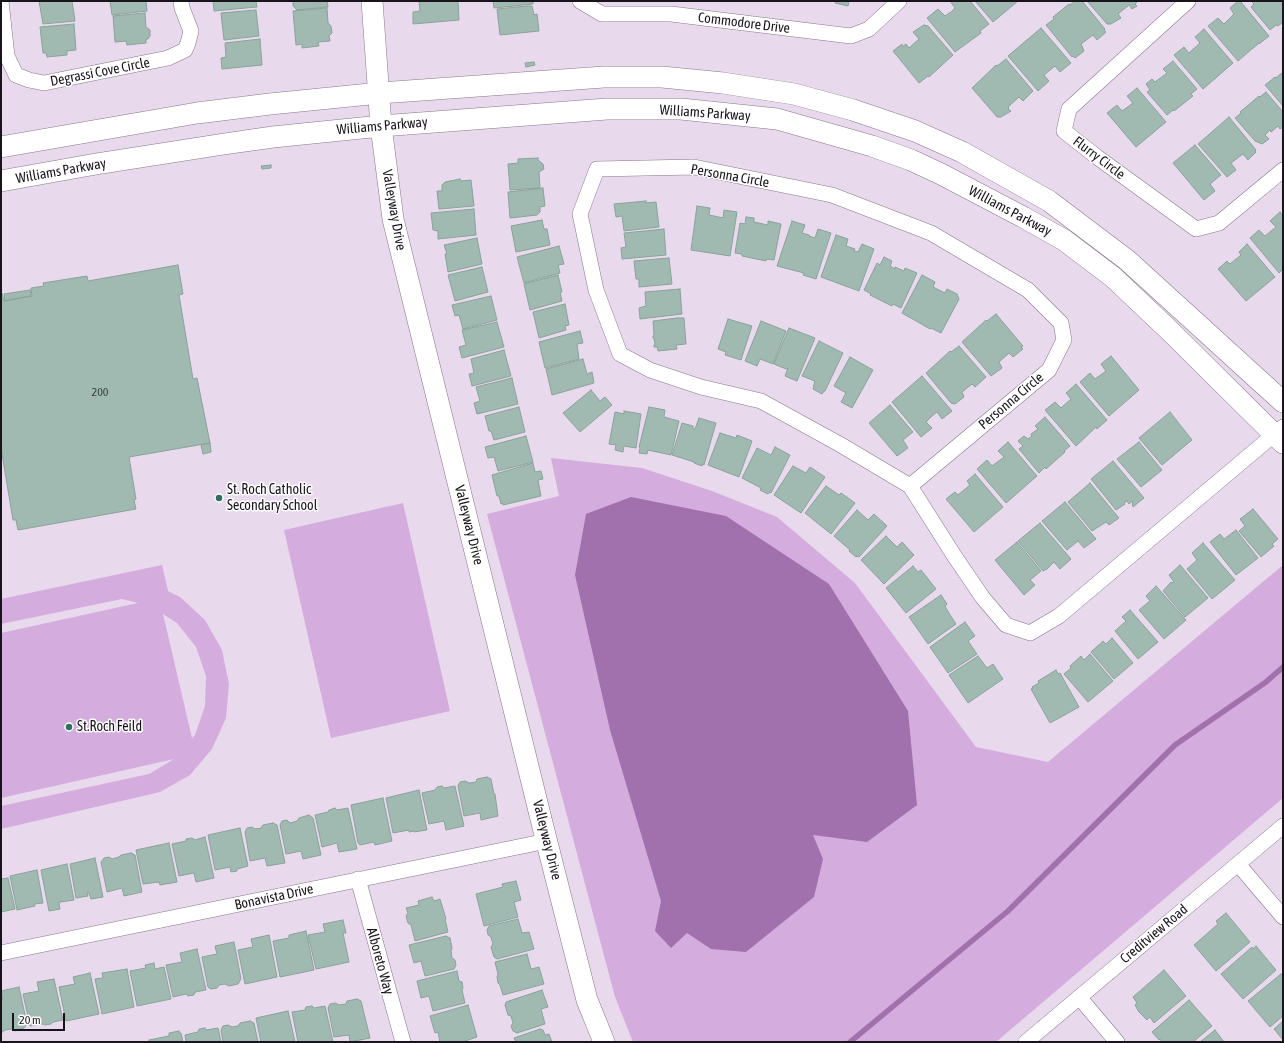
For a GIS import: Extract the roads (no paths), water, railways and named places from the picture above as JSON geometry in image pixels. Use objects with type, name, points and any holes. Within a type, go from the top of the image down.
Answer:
[{"type":"main road","name":"Valleyway Drive","points":[[372,1],[382,126],[393,219],[588,1000],[604,1042]]},
{"type":"main road","name":"Williams Parkway","points":[[1,147],[197,113],[380,93],[604,77],[662,77],[723,83],[794,94],[853,110],[915,131],[962,152],[1049,201],[1127,260],[1283,402]]},
{"type":"main road","name":"Williams Parkway","points":[[1,181],[96,164],[231,143],[273,137],[382,126],[607,110],[681,109],[777,119],[872,146],[911,160],[941,174],[1064,240],[1113,277],[1280,435]]},
{"type":"street","name":"Degrassi Cove Circle","points":[[1,1],[7,56],[16,75],[29,80],[44,83],[168,58],[185,50],[191,31],[182,8],[181,1]]},
{"type":"street","name":"Commodore Drive","points":[[580,1],[602,14],[671,14],[851,36],[869,29],[899,1]]},
{"type":"street","name":"Flurry Circle","points":[[1188,1],[1069,109],[1064,131],[1097,157],[1196,229],[1219,223],[1283,170]]},
{"type":"street","name":"Personna Circle","points":[[910,486],[1049,370],[1064,340],[1061,324],[1057,319],[1028,290],[931,233],[832,195],[694,167],[597,169],[580,214],[596,290],[620,354],[650,370],[700,387],[761,401],[841,445],[910,486],[954,557],[983,598],[1006,625],[1030,633],[1059,616],[1280,435]]},
{"type":"street","name":"Creditview Road","points":[[1026,1042],[1283,826]]},
{"type":"street","name":"Bonavista Drive","points":[[1,952],[547,840]]},
{"type":"street","points":[[1238,864],[1283,917]]},
{"type":"street","name":"Alboreto Way","points":[[358,879],[403,1042]]},
{"type":"street","points":[[1078,997],[1117,1042]]},
{"type":"waterway","points":[[850,1042],[1008,911],[1175,745],[1266,682],[1283,667]]},
{"type":"place","name":"St. Roch Catholic Secondary School","points":[[219,498]]},
{"type":"place","name":"St.Roch Feild","points":[[69,727]]}]
